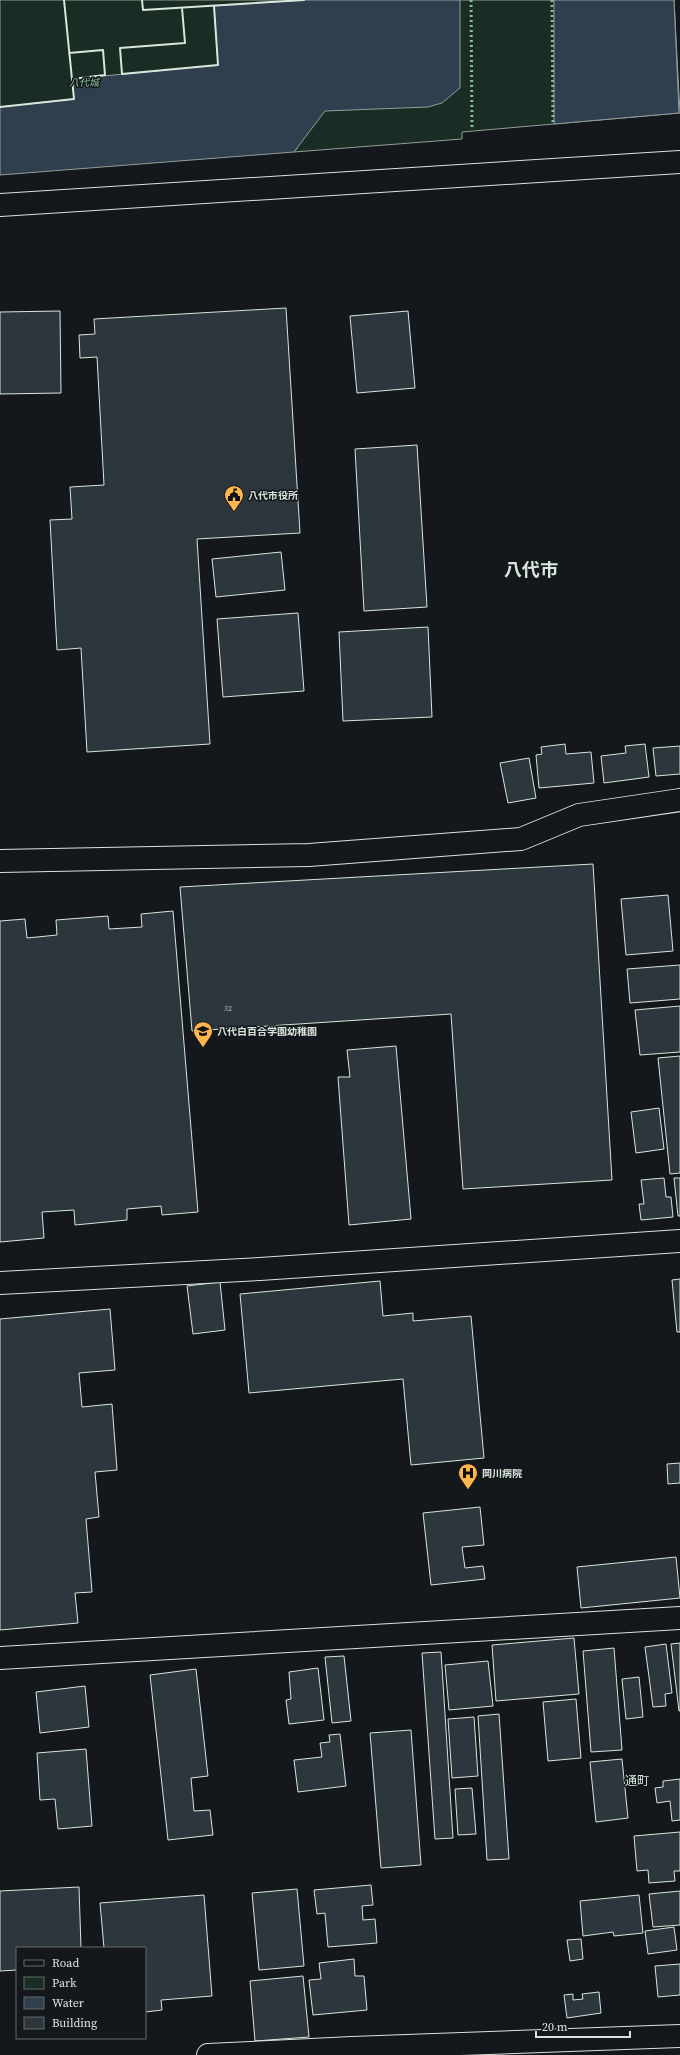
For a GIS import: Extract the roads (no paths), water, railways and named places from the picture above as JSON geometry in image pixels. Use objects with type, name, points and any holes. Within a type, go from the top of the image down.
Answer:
[{"type":"street","points":[[0,205],[680,162]]},
{"type":"street","points":[[0,861],[309,855],[521,839],[579,815],[680,800]]},
{"type":"street","points":[[0,1283],[260,1269],[680,1241]]},
{"type":"street","points":[[0,1658],[680,1618]]},
{"type":"street","points":[[208,2055],[352,2048],[680,2036]]},
{"type":"water","points":[[304,0],[460,0],[460,88],[442,103],[428,107],[325,111],[294,152],[0,175],[0,107],[74,99],[72,79],[218,65],[214,6]]},
{"type":"water","points":[[554,0],[674,0],[679,113],[554,124]]},
{"type":"place","name":"八代市役所","points":[[234,512]]},
{"type":"place","name":"八代白百合学園幼稚園","points":[[203,1048]]},
{"type":"place","name":"岡川病院","points":[[468,1490]]},
{"type":"district","name":"八代市","points":[[531,570]]},
{"type":"district","name":"通町","points":[[637,1781]]},
{"type":"park label","name":"八代城","points":[[84,82]]}]
